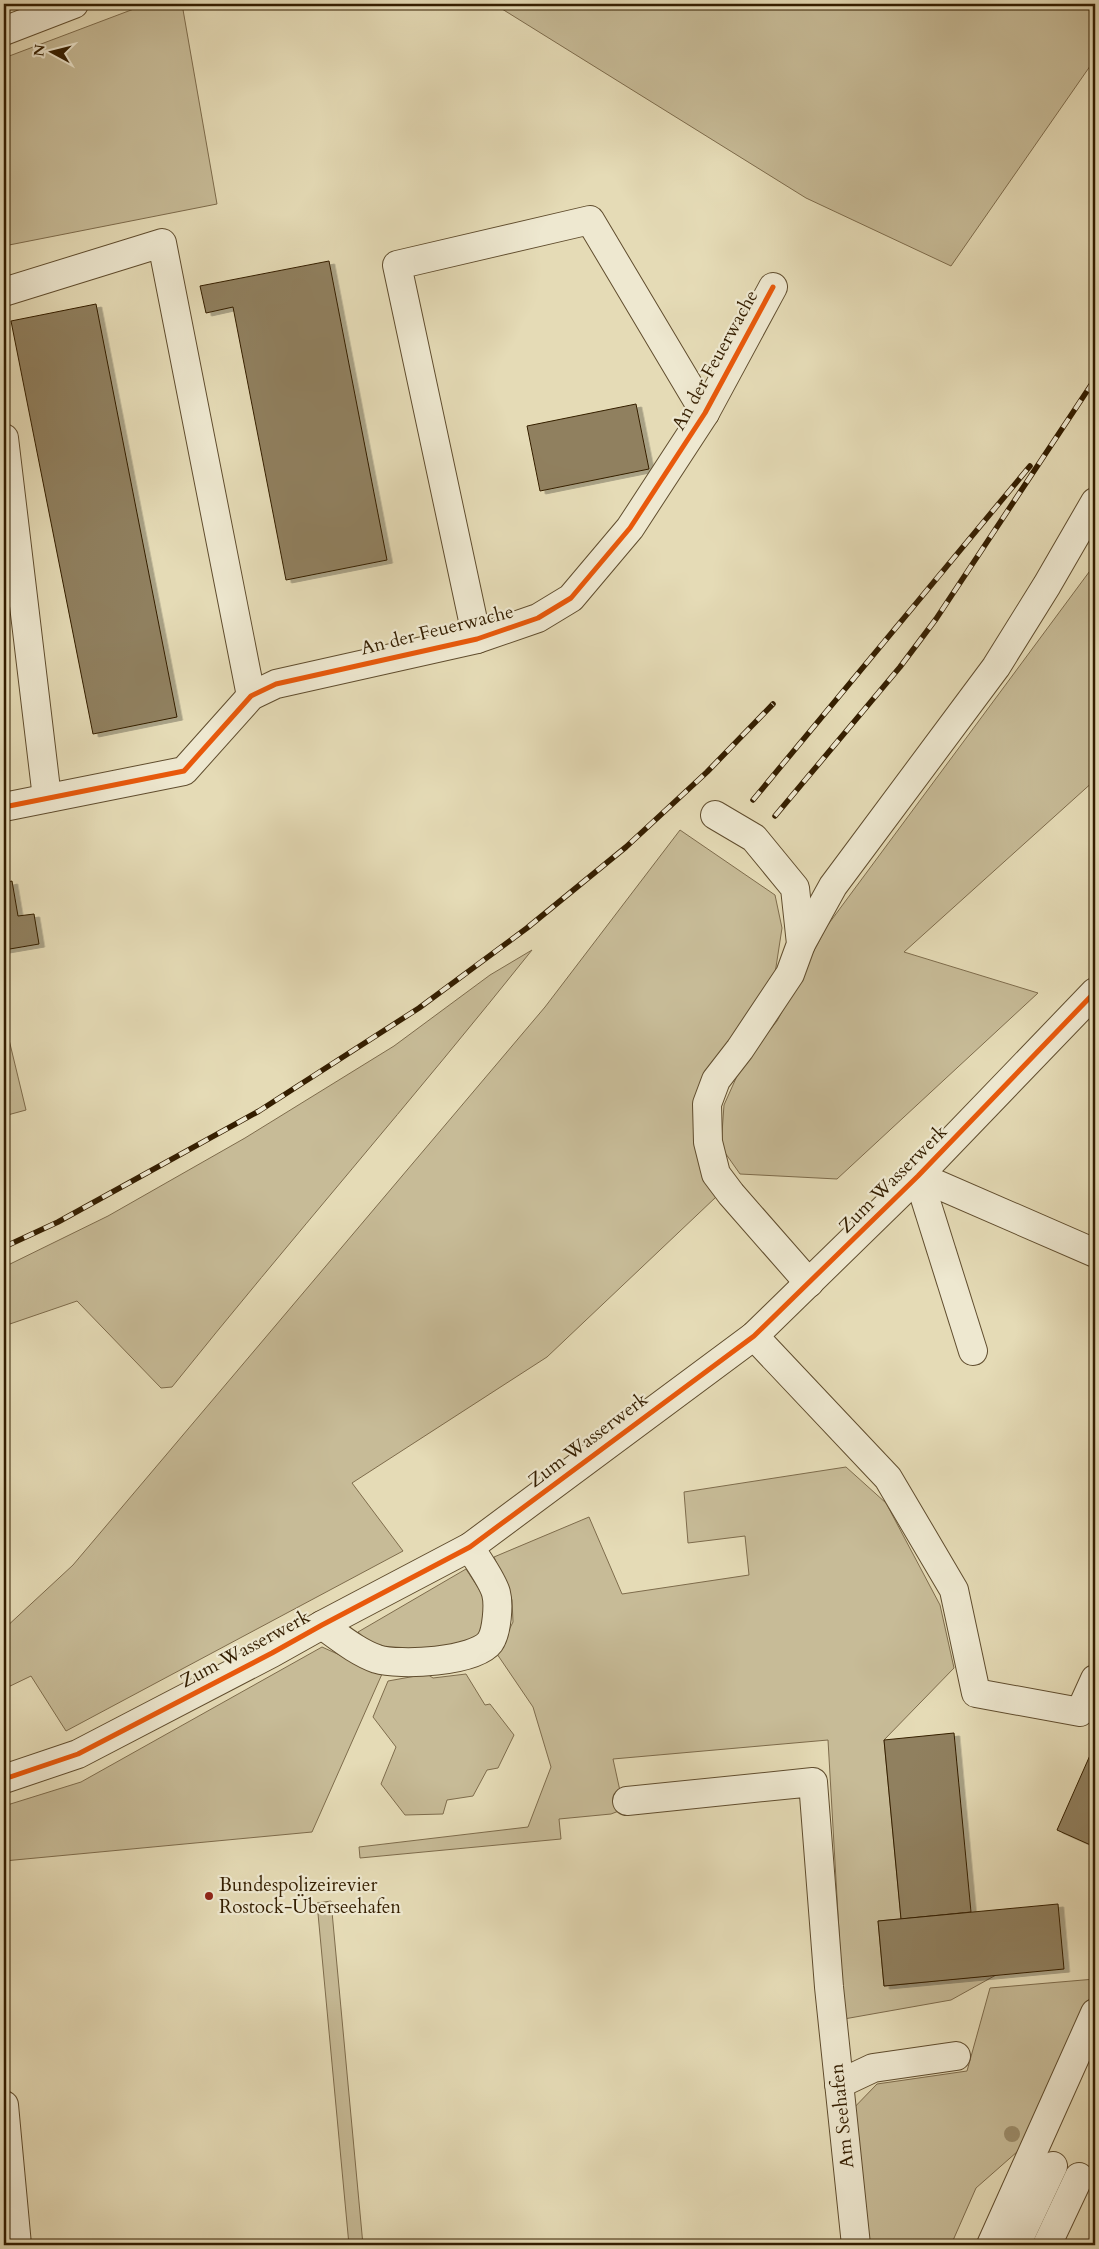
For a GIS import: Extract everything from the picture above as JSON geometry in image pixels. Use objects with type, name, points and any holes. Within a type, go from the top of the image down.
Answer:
[{"type":"street","points":[[4,31],[74,4]]},
{"type":"street","points":[[477,639],[398,265],[590,220],[705,413]]},
{"type":"street","points":[[4,292],[162,243],[251,696]]},
{"type":"street","name":"An der Feuerwache","points":[[4,806],[184,771],[251,696],[276,684],[477,639],[538,618],[571,598],[630,528],[705,413],[773,287]]},
{"type":"street","points":[[4,438],[47,798]]},
{"type":"street","points":[[809,1283],[731,1194],[716,1174],[708,1142],[707,1104],[716,1080],[740,1049],[790,974],[801,944],[833,886],[996,667],[1047,585],[1095,502]]},
{"type":"street","points":[[715,815],[754,838],[795,888],[801,944]]},
{"type":"street","name":"Zum Wasserwerk","points":[[4,1779],[78,1754],[470,1547],[754,1336],[918,1176],[1095,992]]},
{"type":"street","points":[[918,1176],[1095,1253]]},
{"type":"street","points":[[918,1176],[973,1351]]},
{"type":"street","points":[[754,1336],[888,1478],[954,1590],[976,1693],[1080,1712],[1095,1678]]},
{"type":"street","points":[[322,1624],[352,1646],[377,1659],[403,1662],[420,1661],[457,1658],[476,1651],[490,1642],[497,1619],[496,1593],[470,1547]]},
{"type":"street","name":"Am Seehafen","points":[[627,1801],[812,1782],[829,1987],[856,2245]]},
{"type":"street","points":[[991,2245],[1095,2012]]},
{"type":"street","points":[[839,2084],[873,2068],[956,2056]]},
{"type":"street","points":[[4,2105],[17,2245]]},
{"type":"street","points":[[1016,2245],[1052,2166]]},
{"type":"street","points":[[1047,2245],[1079,2177]]},
{"type":"shaded area","points":[[147,4],[182,4],[217,204],[4,246],[4,58]]},
{"type":"shaded area","points":[[494,4],[1095,4],[1095,59],[951,266],[806,198]]},
{"type":"shaded area","points":[[1095,564],[1095,780],[904,952],[1038,993],[837,1179],[740,1174],[721,1147],[724,1105],[741,1067],[777,1021],[827,926]]},
{"type":"shaded area","points":[[680,830],[775,895],[782,928],[774,980],[699,1093],[716,1197],[547,1357],[352,1483],[403,1551],[66,1731],[31,1676],[4,1689],[4,1629],[73,1565],[545,1007]]},
{"type":"shaded area","points":[[532,950],[172,1387],[161,1388],[77,1301],[4,1326],[4,1267],[108,1216],[245,1138],[394,1046],[490,975]]},
{"type":"shaded area","points":[[4,1019],[26,1110],[4,1116]]},
{"type":"shaded area","points":[[846,1467],[886,1503],[940,1605],[954,1668],[884,1740],[901,1919],[878,1921],[884,1986],[996,1975],[951,2000],[844,2019],[828,1740],[613,1759],[624,1809],[611,1814],[559,1819],[561,1839],[360,1858],[359,1847],[528,1827],[551,1767],[533,1707],[497,1654],[513,1622],[512,1600],[494,1557],[589,1517],[622,1594],[749,1575],[745,1536],[688,1543],[684,1492]]},
{"type":"shaded area","points":[[466,1569],[482,1595],[487,1610],[483,1628],[477,1639],[447,1647],[392,1653],[369,1642],[358,1632]]},
{"type":"shaded area","points":[[322,1647],[382,1674],[312,1832],[4,1861],[4,1806],[81,1782]]},
{"type":"shaded area","points":[[427,1674],[433,1678],[466,1674],[485,1705],[490,1704],[514,1735],[498,1768],[487,1770],[473,1796],[447,1800],[443,1814],[405,1815],[381,1784],[396,1747],[373,1717],[388,1681]]},
{"type":"shaded area","points":[[331,1901],[363,2245],[349,2245],[317,1903]]},
{"type":"shaded area","points":[[1095,1979],[1095,1986],[1026,2144],[976,2188],[951,2245],[859,2245],[847,2115],[877,2084],[967,2071],[990,1988]]},
{"type":"building","points":[[329,261],[387,560],[286,580],[233,307],[206,313],[200,286]]},
{"type":"building","points":[[96,304],[177,717],[93,734],[11,321]]},
{"type":"building","points":[[636,404],[649,469],[540,491],[527,426]]},
{"type":"building","points":[[12,881],[18,916],[34,914],[39,944],[4,950],[4,883]]},
{"type":"building","points":[[954,1733],[971,1912],[901,1919],[884,1740]]},
{"type":"building","points":[[1095,1744],[1095,1847],[1057,1830]]},
{"type":"building","points":[[1058,1904],[1064,1969],[884,1986],[878,1921]]},
{"type":"railway","points":[[775,816],[900,667],[936,619],[1095,379]]},
{"type":"railway","points":[[753,800],[1030,466]]},
{"type":"railway","points":[[4,1247],[58,1222],[259,1111],[419,1008],[527,928],[626,847],[707,772],[773,704]]},
{"type":"cycle path","points":[[4,807],[184,771],[251,696],[276,684],[477,639],[538,618],[571,598],[630,528],[705,413],[773,287]]},
{"type":"cycle path","points":[[4,1779],[78,1754],[470,1547],[754,1336],[918,1176],[1095,992]]},
{"type":"place","name":"Bundespolizeirevier Rostock-Überseehafen","points":[[209,1896]]}]
